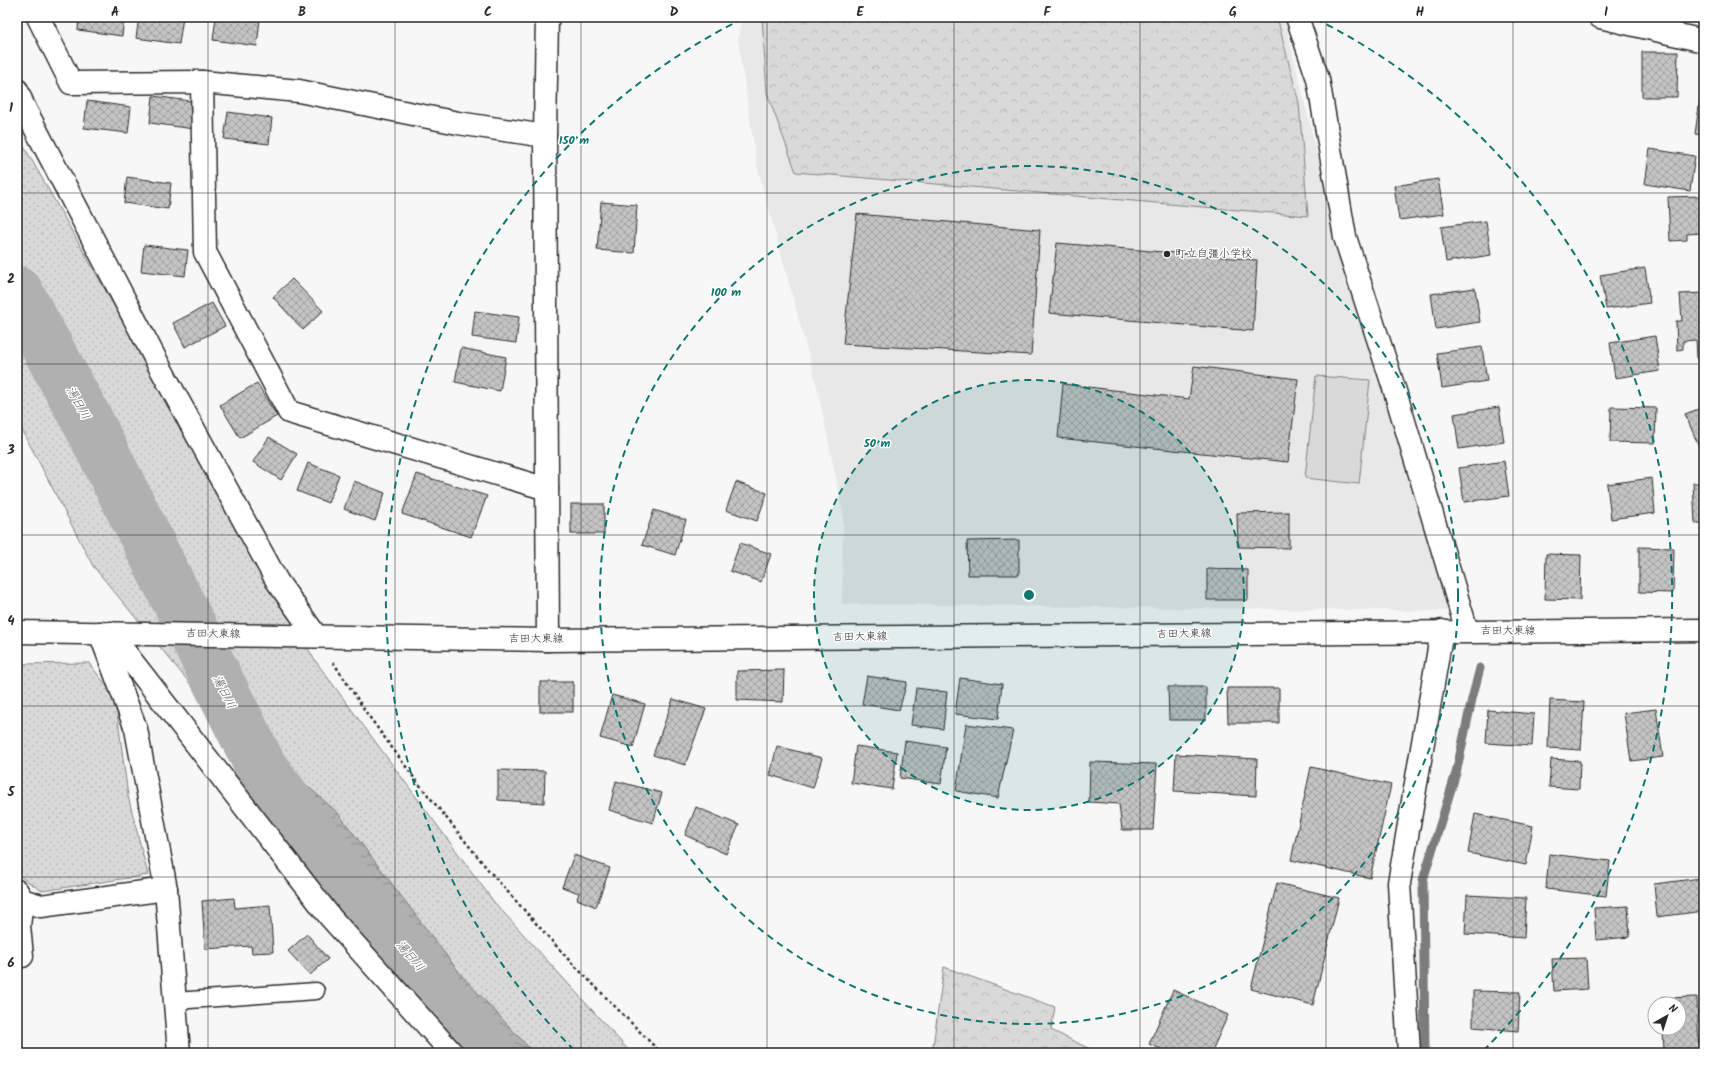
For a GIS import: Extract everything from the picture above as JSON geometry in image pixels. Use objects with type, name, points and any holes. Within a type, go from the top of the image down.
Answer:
[{"type":"street","points":[[38,17],[71,82],[202,82],[299,91],[458,123],[545,136]]},
{"type":"street","points":[[547,17],[545,136],[548,640]]},
{"type":"street","points":[[1297,17],[1318,79],[1345,237],[1394,388],[1467,631]]},
{"type":"street","points":[[1600,17],[1704,41]]},
{"type":"street","points":[[202,82],[205,252],[289,412],[547,489]]},
{"type":"street","points":[[17,90],[23,105],[156,360],[277,581],[309,636]]},
{"type":"street","name":"吉田大東線","points":[[17,632],[548,640],[1442,631],[1704,630]]},
{"type":"street","points":[[1410,1053],[1399,883],[1442,631]]},
{"type":"street","points":[[112,633],[136,729],[166,889],[179,1053]]},
{"type":"street","points":[[112,633],[331,918],[452,1053]]},
{"type":"street","points":[[22,956],[19,926],[20,896],[41,906],[166,889]]},
{"type":"lane","points":[[175,1001],[316,991]]},
{"type":"path","points":[[309,636],[339,672],[415,778],[490,872],[568,959],[661,1053]]},
{"type":"shaded area","points":[[742,17],[1284,17],[1338,240],[1449,611],[842,604],[843,513],[817,386],[757,166],[738,40]]},
{"type":"green space","points":[[762,17],[1277,17],[1299,103],[1308,216],[796,172],[767,93]]},
{"type":"green space","points":[[17,134],[314,659],[494,902],[631,1053],[495,1053],[93,566],[17,420]]},
{"type":"green space","points":[[1316,376],[1370,380],[1359,484],[1305,478]]},
{"type":"green space","points":[[89,663],[115,697],[128,796],[148,875],[42,891],[17,874],[17,664]]},
{"type":"green space","points":[[944,967],[1055,1007],[1051,1030],[1098,1053],[932,1053]]},
{"type":"water","points":[[249,742],[285,766],[338,813],[462,976],[534,1053],[498,1053],[379,920]]},
{"type":"building","points":[[79,17],[124,17],[122,36],[78,30]]},
{"type":"building","points":[[139,17],[183,17],[179,44],[136,38]]},
{"type":"building","points":[[216,17],[243,17],[260,19],[257,46],[213,40]]},
{"type":"building","points":[[1642,52],[1678,52],[1677,97],[1642,97]]},
{"type":"building","points":[[153,96],[198,102],[194,129],[150,123]]},
{"type":"building","points":[[1700,99],[1704,100],[1704,135],[1695,134]]},
{"type":"building","points":[[87,101],[131,107],[128,133],[84,128]]},
{"type":"building","points":[[228,112],[272,118],[269,144],[224,139]]},
{"type":"building","points":[[1650,149],[1695,156],[1690,191],[1645,184]]},
{"type":"building","points":[[1704,163],[1704,182],[1701,182]]},
{"type":"building","points":[[127,177],[171,183],[168,209],[124,203]]},
{"type":"building","points":[[1438,179],[1444,214],[1399,220],[1394,186]]},
{"type":"building","points":[[1700,196],[1702,233],[1687,234],[1687,240],[1670,241],[1668,197]]},
{"type":"building","points":[[601,202],[637,205],[634,253],[597,250]]},
{"type":"building","points":[[857,214],[1040,230],[1031,355],[843,344]]},
{"type":"building","points":[[1486,221],[1491,255],[1446,262],[1441,227]]},
{"type":"building","points":[[1057,243],[1257,260],[1253,331],[1049,313]]},
{"type":"building","points":[[144,245],[188,250],[185,276],[141,271]]},
{"type":"building","points":[[1645,268],[1650,303],[1606,309],[1600,275]]},
{"type":"building","points":[[292,279],[323,311],[303,330],[273,297]]},
{"type":"building","points":[[1475,288],[1480,322],[1436,329],[1431,294]]},
{"type":"building","points":[[1704,293],[1704,359],[1697,359],[1696,340],[1683,341],[1683,349],[1677,350],[1676,321],[1682,321],[1680,294]]},
{"type":"building","points":[[212,303],[225,326],[185,347],[173,323]]},
{"type":"building","points":[[475,311],[519,317],[516,343],[472,337]]},
{"type":"building","points":[[1655,336],[1660,371],[1615,378],[1610,343]]},
{"type":"building","points":[[1482,347],[1487,381],[1442,388],[1437,353]]},
{"type":"building","points":[[461,348],[506,357],[500,391],[455,382]]},
{"type":"building","points":[[1194,366],[1298,379],[1288,462],[1058,438],[1063,384],[1189,399]]},
{"type":"building","points":[[257,383],[277,416],[240,438],[220,405]]},
{"type":"building","points":[[1499,407],[1504,442],[1459,449],[1454,414]]},
{"type":"building","points":[[1611,407],[1656,408],[1655,443],[1610,442]]},
{"type":"building","points":[[1704,407],[1704,456],[1703,456],[1685,414]]},
{"type":"building","points":[[269,437],[297,454],[281,480],[253,462]]},
{"type":"building","points":[[1504,461],[1509,496],[1464,502],[1459,468]]},
{"type":"building","points":[[308,463],[339,475],[328,503],[297,491]]},
{"type":"building","points":[[417,474],[487,496],[471,537],[402,514]]},
{"type":"building","points":[[1652,478],[1655,513],[1611,519],[1607,484]]},
{"type":"building","points":[[354,481],[385,493],[375,521],[344,509]]},
{"type":"building","points":[[736,482],[767,493],[757,521],[726,510]]},
{"type":"building","points":[[1693,483],[1704,483],[1704,523],[1695,523]]},
{"type":"building","points":[[571,504],[604,504],[604,534],[571,534]]},
{"type":"building","points":[[654,510],[686,520],[675,555],[642,545]]},
{"type":"building","points":[[1289,512],[1289,548],[1238,547],[1237,513]]},
{"type":"building","points":[[1019,540],[1019,575],[968,575],[967,541]]},
{"type":"building","points":[[740,543],[771,554],[761,582],[730,571]]},
{"type":"building","points":[[1639,547],[1674,548],[1673,593],[1639,592]]},
{"type":"building","points":[[1546,554],[1581,555],[1580,600],[1545,599]]},
{"type":"building","points":[[1207,569],[1248,570],[1248,600],[1207,600]]},
{"type":"building","points":[[784,670],[783,702],[737,700],[737,671]]},
{"type":"building","points":[[867,676],[907,682],[899,710],[862,704]]},
{"type":"building","points":[[960,678],[1002,684],[998,719],[955,714]]},
{"type":"building","points":[[540,682],[573,682],[573,712],[540,712]]},
{"type":"building","points":[[1168,687],[1206,687],[1206,720],[1169,720]]},
{"type":"building","points":[[916,688],[947,692],[943,729],[911,725]]},
{"type":"building","points":[[1227,688],[1279,688],[1279,723],[1228,723]]},
{"type":"building","points":[[612,695],[645,704],[633,747],[600,738]]},
{"type":"building","points":[[673,699],[706,709],[685,765],[653,755]]},
{"type":"building","points":[[1550,700],[1584,702],[1581,750],[1548,748]]},
{"type":"building","points":[[1656,709],[1663,757],[1631,761],[1624,713]]},
{"type":"building","points":[[1488,710],[1534,714],[1532,746],[1486,743]]},
{"type":"building","points":[[966,724],[1013,730],[998,798],[956,791]]},
{"type":"building","points":[[905,741],[946,747],[941,784],[900,778]]},
{"type":"building","points":[[777,746],[822,758],[813,788],[770,775]]},
{"type":"building","points":[[856,746],[897,752],[892,789],[851,783]]},
{"type":"building","points":[[1176,754],[1257,759],[1256,796],[1174,791]]},
{"type":"building","points":[[1551,759],[1580,761],[1579,789],[1549,787]]},
{"type":"building","points":[[1090,762],[1157,764],[1153,830],[1122,830],[1119,804],[1089,802]]},
{"type":"building","points":[[1311,767],[1391,785],[1370,878],[1291,860]]},
{"type":"building","points":[[498,770],[545,771],[544,803],[498,800]]},
{"type":"building","points":[[616,781],[662,793],[653,823],[609,810]]},
{"type":"building","points":[[696,807],[739,825],[726,854],[685,835]]},
{"type":"building","points":[[1475,814],[1533,826],[1526,865],[1468,853]]},
{"type":"building","points":[[1549,854],[1610,861],[1606,896],[1546,889]]},
{"type":"building","points":[[574,855],[610,868],[596,907],[577,899],[579,893],[562,887]]},
{"type":"building","points":[[1701,878],[1704,911],[1657,917],[1654,884]]},
{"type":"building","points":[[1277,883],[1339,898],[1313,1005],[1251,989]]},
{"type":"building","points":[[1467,895],[1526,898],[1524,938],[1465,934]]},
{"type":"building","points":[[234,898],[235,908],[270,905],[273,952],[252,953],[251,946],[205,949],[202,901]]},
{"type":"building","points":[[1628,906],[1630,937],[1596,940],[1594,908]]},
{"type":"building","points":[[307,934],[328,959],[310,975],[288,951]]},
{"type":"building","points":[[1586,958],[1588,989],[1554,991],[1552,959]]},
{"type":"building","points":[[1173,990],[1228,1015],[1211,1053],[1170,1053],[1149,1044]]},
{"type":"building","points":[[1473,991],[1520,992],[1518,1031],[1473,1027]]},
{"type":"building","points":[[1687,997],[1697,997],[1699,1052],[1664,1053],[1663,1036],[1687,1036]]},
{"type":"waterway","name":"湯日川","points":[[17,292],[88,422],[261,767],[331,860],[379,920],[442,997],[491,1053]]},
{"type":"waterway","points":[[1425,1053],[1423,880],[1456,773],[1480,668]]},
{"type":"place","name":"町立自彊小学校","points":[[1167,254]]}]
